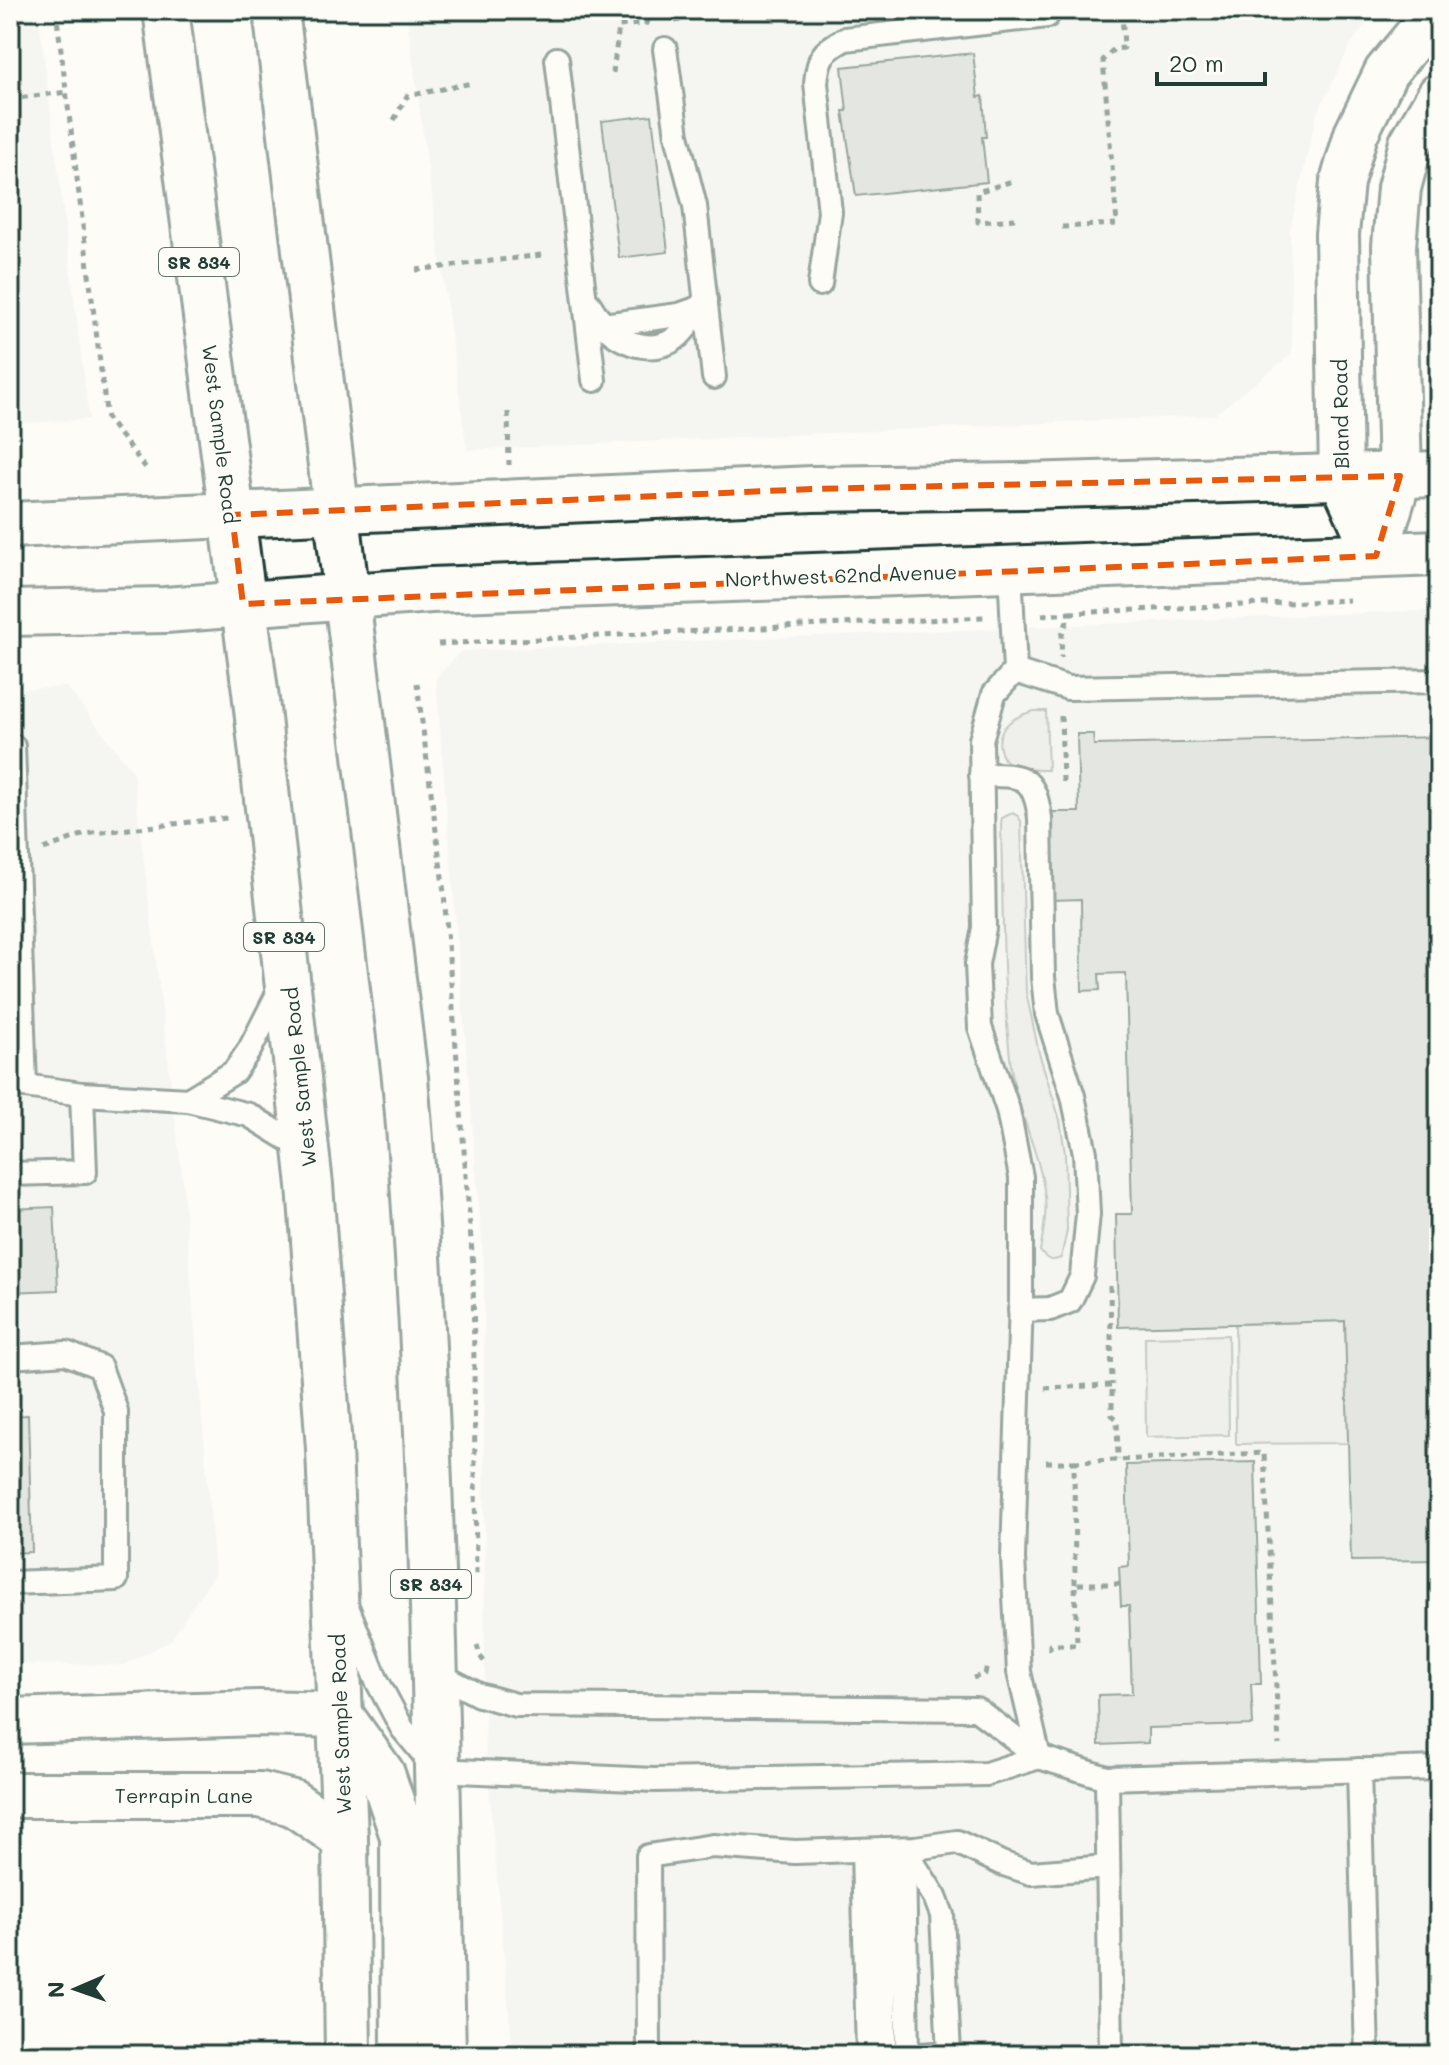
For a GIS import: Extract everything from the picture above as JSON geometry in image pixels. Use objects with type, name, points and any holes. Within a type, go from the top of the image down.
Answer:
[{"type":"main road","name":"West Sample Road","points":[[166,10],[232,515],[307,1150],[328,1434],[345,1839],[348,2055]]},
{"type":"main road","name":"SR 834","points":[[276,10],[405,1078],[417,1215],[424,1344],[443,2055]]},
{"type":"main road","points":[[10,525],[812,489],[1420,475]]},
{"type":"main road","name":"Northwest 62nd Avenue","points":[[10,613],[165,610],[431,590],[1439,553]]},
{"type":"main road","points":[[10,1721],[258,1713],[340,1715],[382,1774],[403,1836],[404,2055]]},
{"type":"main road","name":"Terrapin Lane","points":[[10,1795],[260,1795],[293,1803],[345,1839]]},
{"type":"street","name":"Bland Road","points":[[1376,556],[1341,478],[1337,234],[1342,182],[1356,134],[1386,72],[1437,10]]},
{"type":"street","points":[[1376,556],[1420,475],[1394,246],[1399,188],[1411,143],[1439,95]]},
{"type":"lane","points":[[820,284],[830,212],[816,83],[818,63],[828,48],[845,39],[1047,16]]},
{"type":"lane","points":[[665,49],[677,135],[695,206],[701,304],[714,377]]},
{"type":"lane","points":[[557,59],[594,380]]},
{"type":"lane","points":[[586,300],[603,325],[623,341],[658,347],[672,342],[683,331],[701,304]]},
{"type":"lane","points":[[1010,569],[1015,671],[994,694],[981,740],[984,928],[977,964],[980,1027],[1008,1110],[1021,1177],[1013,1558],[1019,1663],[1039,1757]]},
{"type":"lane","points":[[1015,671],[1068,688],[1439,681]]},
{"type":"lane","points":[[10,746],[13,746],[16,852],[18,1085],[82,1094],[188,1100],[249,1115],[307,1150]]},
{"type":"lane","points":[[981,775],[1013,775],[1029,782],[1037,794],[1047,1014],[1073,1096],[1085,1153],[1088,1214],[1082,1276],[1070,1301],[1050,1309],[1020,1310]]},
{"type":"lane","points":[[188,1100],[234,1072],[250,1049],[288,974]]},
{"type":"lane","points":[[10,1174],[85,1172],[82,1094]]},
{"type":"lane","points":[[10,1357],[66,1353],[100,1367],[116,1411],[117,1481],[116,1579],[10,1583]]},
{"type":"lane","points":[[334,1573],[376,1679],[395,1716],[437,1770],[654,1780],[986,1774],[1039,1757]]},
{"type":"lane","points":[[434,1672],[479,1695],[516,1705],[976,1709],[1039,1757],[1107,1778],[1439,1768]]},
{"type":"lane","points":[[1359,1770],[1367,2055]]},
{"type":"lane","points":[[1107,1778],[1111,2055]]},
{"type":"lane","points":[[649,2055],[648,1856],[713,1846],[795,1852],[884,1849],[957,1842],[1031,1873],[1108,1867]]},
{"type":"lane","points":[[868,2055],[884,1849]]},
{"type":"lane","points":[[884,1849],[884,2055]]},
{"type":"lane","points":[[884,1849],[907,2055]]},
{"type":"lane","points":[[884,1849],[935,1897],[942,1915],[949,2053],[920,2055]]},
{"type":"path","points":[[56,10],[107,419],[146,468]]},
{"type":"path","points":[[1062,227],[1117,224],[1103,60],[1114,49],[1124,48],[1122,10]]},
{"type":"path","points":[[613,73],[616,53]]},
{"type":"path","points":[[394,120],[407,96],[472,83]]},
{"type":"path","points":[[10,99],[67,92]]},
{"type":"path","points":[[1015,219],[978,222],[977,192],[1016,180]]},
{"type":"path","points":[[416,270],[542,255]]},
{"type":"path","points":[[508,412],[510,470]]},
{"type":"path","points":[[438,644],[1362,599]]},
{"type":"path","points":[[1063,794],[1060,685],[1062,635],[1070,613]]},
{"type":"path","points":[[417,683],[444,893],[473,1266],[476,1578]]},
{"type":"path","points":[[16,852],[42,850],[85,834],[227,818]]},
{"type":"path","points":[[1110,1279],[1112,1415],[1117,1419],[1118,1460]]},
{"type":"path","points":[[1018,1389],[1112,1385]]},
{"type":"path","points":[[1016,1463],[1264,1453],[1279,1746],[1264,1747]]},
{"type":"path","points":[[960,1678],[976,1678],[985,1674],[988,1662],[1049,1664],[1050,1645],[1077,1645],[1074,1462]]},
{"type":"path","points":[[1075,1584],[1120,1584]]},
{"type":"path","points":[[476,1640],[480,1656],[492,1673]]},
{"type":"highlighted area","points":[[1400,476],[1376,556],[243,604],[232,515],[812,489]]},
{"type":"shaded area","points":[[10,10],[38,10],[89,419],[10,424]]},
{"type":"shaded area","points":[[406,10],[1377,10],[1352,42],[1316,116],[1290,230],[1292,354],[1214,415],[467,450]]},
{"type":"shaded area","points":[[1439,610],[1439,2055],[513,2055],[485,1743],[484,1268],[436,678],[461,651]]},
{"type":"shaded area","points":[[67,687],[133,772],[182,1176],[215,1573],[170,1641],[124,1665],[10,1664],[10,690]]},
{"type":"shaded area","points":[[1034,711],[1046,711],[1048,770],[1014,767],[1006,762],[1001,751],[999,741],[1008,724]]},
{"type":"shaded area","points":[[1012,813],[1021,821],[1026,992],[1039,1053],[1060,1120],[1065,1153],[1067,1231],[1061,1258],[1054,1260],[1040,1251],[1045,1197],[1014,1084],[1008,1037],[1001,824],[1002,818]]},
{"type":"shaded area","points":[[1345,1321],[1349,1443],[1236,1444],[1235,1324]]},
{"type":"shaded area","points":[[1228,1335],[1229,1435],[1146,1437],[1145,1337]]},
{"type":"building","points":[[973,53],[978,97],[983,96],[986,137],[982,137],[987,182],[856,196],[843,111],[847,111],[842,67]]},
{"type":"building","points":[[652,115],[668,252],[619,258],[602,121]]},
{"type":"building","points":[[1077,734],[1093,734],[1094,745],[1439,737],[1439,1560],[1351,1561],[1345,1321],[1118,1327],[1116,1214],[1132,1214],[1126,973],[1099,974],[1100,990],[1082,991],[1081,899],[1052,900],[1050,812],[1079,812]]},
{"type":"building","points":[[54,1207],[58,1290],[10,1292],[10,1209]]},
{"type":"building","points":[[28,1415],[32,1552],[10,1553],[10,1416]]},
{"type":"building","points":[[1255,1462],[1261,1684],[1251,1684],[1253,1725],[1148,1728],[1148,1743],[1099,1745],[1098,1695],[1132,1694],[1129,1606],[1121,1606],[1119,1567],[1129,1566],[1126,1465]]}]
